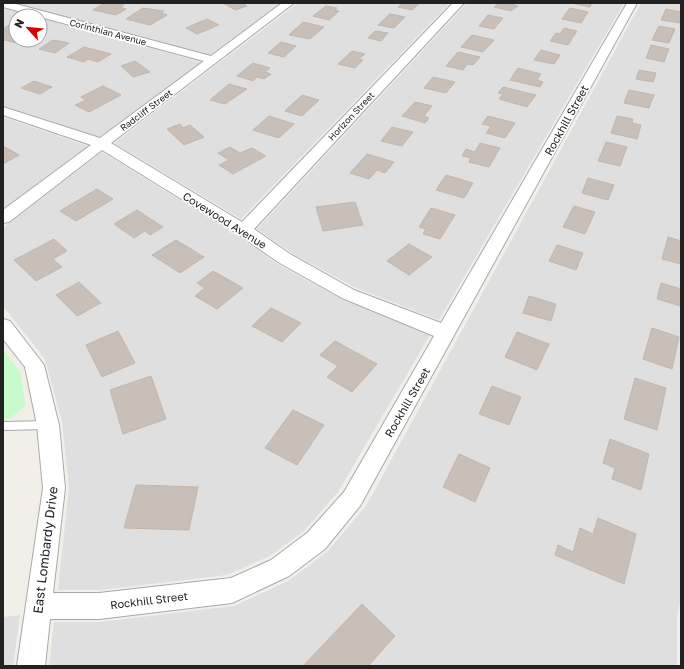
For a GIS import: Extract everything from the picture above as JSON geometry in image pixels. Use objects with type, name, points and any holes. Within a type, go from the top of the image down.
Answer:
[{"type":"street","name":"Radcliff Street","points":[[3,218],[289,3]]},
{"type":"street","name":"Horizon Street","points":[[244,230],[458,3]]},
{"type":"street","name":"Rockhill Street","points":[[39,606],[99,606],[232,590],[280,568],[316,541],[352,499],[632,3]]},
{"type":"street","name":"Corinthian Avenue","points":[[3,4],[213,60]]},
{"type":"street","name":"Covewood Avenue","points":[[3,112],[102,144],[244,230],[284,258],[348,294],[446,332]]},
{"type":"street","name":"East Lombardy Drive","points":[[3,326],[34,365],[48,425],[54,488],[31,666]]},
{"type":"lane","points":[[3,426],[48,425]]},
{"type":"shaded area","points":[[14,3],[281,3],[210,55],[48,12],[48,8],[33,8]]},
{"type":"shaded area","points":[[298,3],[450,3],[241,219],[114,143]]},
{"type":"shaded area","points":[[467,3],[624,3],[439,320],[354,287],[292,253],[257,229]]},
{"type":"shaded area","points":[[641,3],[681,3],[681,597],[677,618],[677,666],[49,666],[54,622],[99,622],[234,606],[288,581],[327,552],[366,506]]},
{"type":"shaded area","points":[[3,8],[8,9],[8,48],[48,48],[48,20],[202,62],[100,137],[3,106]]},
{"type":"shaded area","points":[[3,117],[88,146],[3,209]]},
{"type":"shaded area","points":[[102,152],[230,231],[229,232],[237,235],[276,263],[343,300],[430,335],[338,492],[304,531],[270,556],[227,575],[100,590],[58,590],[69,487],[62,422],[45,359],[3,306],[3,228]]},
{"type":"shaded area","points":[[20,615],[13,666],[3,666],[3,617]]},
{"type":"green space","points":[[3,349],[21,374],[25,406],[12,417],[3,421]]},
{"type":"building","points":[[111,3],[124,5],[120,7],[126,9],[116,15],[93,10],[103,4],[108,5]]},
{"type":"building","points":[[223,3],[241,3],[247,6],[235,10]]},
{"type":"building","points":[[402,3],[420,3],[412,10],[398,7]]},
{"type":"building","points":[[499,3],[507,3],[518,6],[511,11],[494,7]]},
{"type":"building","points":[[571,3],[592,3],[590,7]]},
{"type":"building","points":[[326,6],[337,8],[334,10],[339,11],[329,20],[313,16]]},
{"type":"building","points":[[143,8],[164,11],[161,13],[167,15],[150,25],[126,19]]},
{"type":"building","points":[[570,8],[588,12],[581,23],[562,19]]},
{"type":"building","points":[[666,9],[681,12],[680,23],[661,20]]},
{"type":"building","points":[[390,14],[405,17],[394,28],[378,25]]},
{"type":"building","points":[[488,15],[503,18],[494,29],[479,26]]},
{"type":"building","points":[[207,19],[219,25],[197,34],[186,28]]},
{"type":"building","points":[[303,22],[324,27],[310,39],[289,35]]},
{"type":"building","points":[[8,26],[8,41],[3,40],[3,29]]},
{"type":"building","points":[[659,26],[675,29],[669,43],[652,40]]},
{"type":"building","points":[[564,28],[577,31],[568,45],[550,41],[556,33],[560,34]]},
{"type":"building","points":[[375,31],[388,33],[381,41],[368,38]]},
{"type":"building","points":[[472,35],[494,40],[483,52],[461,47]]},
{"type":"building","points":[[53,40],[69,43],[55,53],[39,49],[48,48],[48,43]]},
{"type":"building","points":[[281,42],[296,46],[284,57],[268,53]]},
{"type":"building","points":[[651,45],[669,49],[664,62],[646,58]]},
{"type":"building","points":[[84,47],[111,54],[98,62],[88,59],[84,62],[67,57]]},
{"type":"building","points":[[541,50],[560,55],[554,64],[534,60]]},
{"type":"building","points":[[352,51],[365,54],[359,59],[363,60],[355,68],[338,64]]},
{"type":"building","points":[[458,52],[480,57],[473,65],[467,64],[463,70],[446,66]]},
{"type":"building","points":[[135,61],[150,72],[133,77],[121,66]]},
{"type":"building","points":[[253,63],[270,68],[265,72],[271,74],[264,79],[257,77],[253,81],[237,76]]},
{"type":"building","points":[[518,68],[541,74],[537,80],[543,82],[540,87],[510,80]]},
{"type":"building","points":[[639,70],[656,73],[653,82],[636,79]]},
{"type":"building","points":[[433,77],[455,82],[446,93],[424,88]]},
{"type":"building","points":[[34,81],[52,87],[40,94],[21,88]]},
{"type":"building","points":[[229,84],[247,89],[225,104],[210,100]]},
{"type":"building","points":[[103,86],[121,95],[89,112],[75,105],[86,100],[81,97]]},
{"type":"building","points":[[503,87],[536,95],[527,107],[499,99],[503,94],[498,93]]},
{"type":"building","points":[[629,90],[654,95],[649,108],[624,103]]},
{"type":"building","points":[[302,95],[319,100],[302,116],[285,111]]},
{"type":"building","points":[[415,102],[432,106],[424,116],[429,118],[425,123],[402,116]]},
{"type":"building","points":[[269,116],[294,124],[279,138],[253,130]]},
{"type":"building","points":[[488,116],[515,123],[505,138],[486,133],[491,126],[482,124]]},
{"type":"building","points":[[617,116],[633,119],[632,123],[641,125],[637,139],[611,133]]},
{"type":"building","points":[[180,124],[183,128],[190,125],[204,137],[184,145],[167,129]]},
{"type":"building","points":[[392,127],[413,132],[402,146],[381,141]]},
{"type":"building","points":[[606,142],[627,147],[620,166],[598,161]]},
{"type":"building","points":[[480,143],[500,148],[489,167],[469,162],[471,158],[462,156],[466,149],[475,152]]},
{"type":"building","points":[[3,146],[19,155],[3,164]]},
{"type":"building","points":[[230,147],[240,153],[252,148],[266,156],[233,174],[219,165],[229,160],[218,153]]},
{"type":"building","points":[[367,154],[394,162],[385,173],[377,170],[369,179],[350,173]]},
{"type":"building","points":[[446,175],[473,183],[464,198],[436,190]]},
{"type":"building","points":[[588,178],[614,185],[608,200],[582,193]]},
{"type":"building","points":[[97,189],[113,199],[76,221],[60,211]]},
{"type":"building","points":[[355,202],[363,225],[323,231],[316,207]]},
{"type":"building","points":[[574,206],[595,212],[585,234],[563,227]]},
{"type":"building","points":[[431,208],[455,215],[440,239],[423,234],[426,229],[419,227]]},
{"type":"building","points":[[137,210],[163,227],[150,235],[145,231],[134,238],[114,224]]},
{"type":"building","points":[[668,237],[681,241],[681,264],[662,259]]},
{"type":"building","points":[[54,239],[67,251],[53,259],[62,267],[36,281],[14,260]]},
{"type":"building","points":[[176,240],[204,257],[180,273],[152,255]]},
{"type":"building","points":[[409,244],[432,257],[409,275],[387,261]]},
{"type":"building","points":[[557,245],[583,253],[576,270],[549,261]]},
{"type":"building","points":[[213,271],[243,288],[217,309],[195,296],[205,288],[197,283]]},
{"type":"building","points":[[79,282],[101,303],[77,316],[56,295]]},
{"type":"building","points":[[661,283],[681,289],[681,306],[657,299]]},
{"type":"building","points":[[529,296],[556,304],[551,321],[523,313]]},
{"type":"building","points":[[271,308],[301,323],[282,342],[252,326]]},
{"type":"building","points":[[652,328],[679,337],[672,369],[643,359]]},
{"type":"building","points":[[118,331],[135,363],[102,377],[86,345]]},
{"type":"building","points":[[517,332],[549,344],[537,370],[505,357]]},
{"type":"building","points":[[335,341],[377,364],[352,392],[327,377],[338,366],[320,355]]},
{"type":"building","points":[[151,376],[166,419],[123,434],[110,390]]},
{"type":"building","points":[[635,378],[666,388],[657,430],[624,419]]},
{"type":"building","points":[[492,386],[521,397],[509,425],[479,414]]},
{"type":"building","points":[[293,410],[324,425],[297,465],[265,448]]},
{"type":"building","points":[[610,439],[649,454],[641,490],[612,479],[615,468],[603,463]]},
{"type":"building","points":[[459,454],[490,468],[475,502],[443,487]]},
{"type":"building","points":[[136,485],[198,487],[189,530],[124,528]]},
{"type":"building","points":[[598,518],[636,534],[624,584],[555,555],[558,545],[573,552],[580,528],[593,534]]},
{"type":"building","points":[[362,604],[395,636],[368,666],[303,666]]}]
